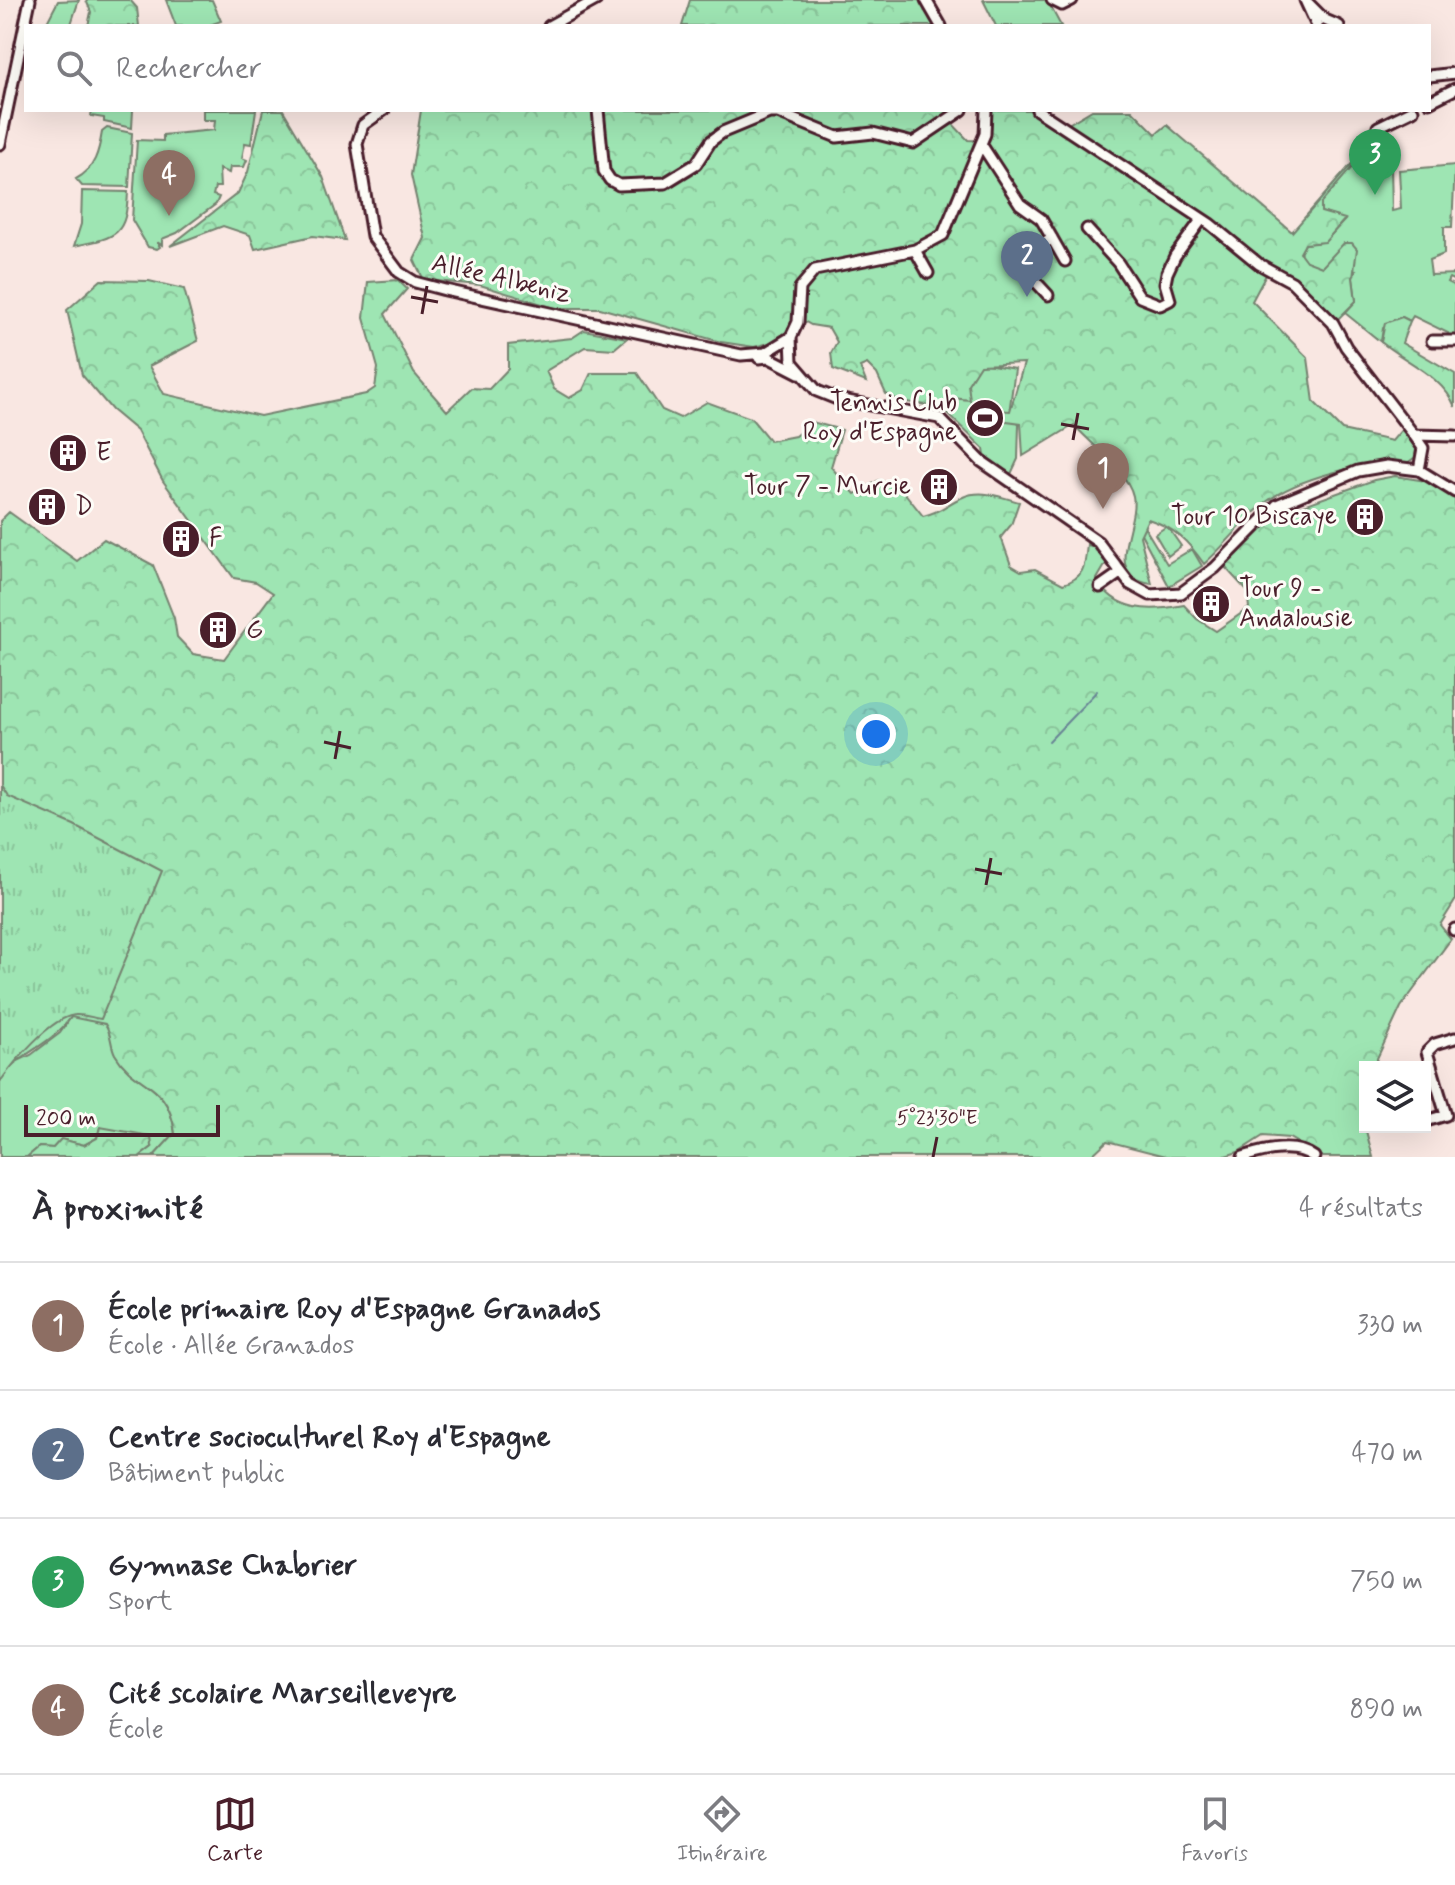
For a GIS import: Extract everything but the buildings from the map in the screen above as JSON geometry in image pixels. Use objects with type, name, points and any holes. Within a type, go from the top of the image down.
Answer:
[{"type":"street","points":[[25,24],[30,0]]},
{"type":"street","points":[[565,22],[596,0]]},
{"type":"street","points":[[926,0],[940,24]]},
{"type":"street","points":[[1052,0],[1062,5],[1072,0]]},
{"type":"street","points":[[1305,0],[1320,24]]},
{"type":"street","points":[[0,144],[24,29]]},
{"type":"street","points":[[1431,76],[1455,73]]},
{"type":"street","points":[[1431,101],[1455,89]]},
{"type":"street","name":"Allée Albeniz","points":[[381,112],[363,125],[358,137],[358,154],[372,236],[383,255],[405,276],[445,290],[741,355],[772,352]]},
{"type":"street","points":[[598,112],[604,171],[610,180],[619,185],[665,183],[696,164],[711,141],[723,132],[769,113],[778,113],[837,137],[873,133],[913,143],[959,112]]},
{"type":"street","points":[[799,373],[790,356],[791,337],[798,322],[800,288],[811,272],[824,266],[915,250],[943,235],[987,128],[986,112]]},
{"type":"street","points":[[1040,112],[1202,219],[1259,264],[1292,282],[1333,323],[1346,347],[1423,448],[1419,470]]},
{"type":"street","points":[[1378,127],[1409,112]]},
{"type":"street","points":[[981,144],[1020,204],[1041,219],[1065,261]]},
{"type":"street","points":[[1087,229],[1118,263],[1140,297],[1160,305],[1170,300],[1165,283],[1171,263],[1202,219]]},
{"type":"street","points":[[1048,295],[1022,264],[1026,253],[1052,238]]},
{"type":"street","points":[[915,250],[928,273]]},
{"type":"street","points":[[791,337],[772,352],[812,387],[829,396],[939,418],[981,461],[1098,542],[1130,584],[1150,595],[1181,593],[1215,568],[1265,515],[1287,499],[1368,469],[1387,466],[1419,470],[1455,492]]},
{"type":"street","points":[[1432,341],[1455,341]]},
{"type":"street","points":[[1414,435],[1455,436]]},
{"type":"street","points":[[1100,587],[1120,573]]},
{"type":"street","points":[[1430,1061],[1427,1052],[1435,1044],[1455,1038]]},
{"type":"street","points":[[1431,1065],[1446,1115],[1431,1120]]},
{"type":"street","points":[[1243,1157],[1268,1150],[1301,1151],[1314,1157]]},
{"type":"green space","points":[[79,0],[71,24],[46,24],[58,1]]},
{"type":"green space","points":[[86,0],[130,0],[137,8],[139,24],[88,24],[91,12]]},
{"type":"green space","points":[[166,0],[212,0],[221,21],[213,24],[175,24]]},
{"type":"green space","points":[[690,0],[921,0],[935,24],[683,24]]},
{"type":"green space","points":[[983,0],[1047,0],[1060,24],[995,24]]},
{"type":"green space","points":[[92,112],[133,112],[132,128],[104,122],[104,118],[91,116]]},
{"type":"green space","points":[[203,112],[256,112],[251,144],[245,143],[242,158],[247,160],[244,167],[230,167],[229,173],[219,169],[220,187],[215,187],[213,195],[219,197],[216,204],[177,233],[162,239],[162,245],[157,242],[160,247],[157,249],[148,247],[132,220],[137,140],[163,141],[163,135],[214,130],[215,120],[203,120]]},
{"type":"green space","points":[[263,112],[284,112],[323,177],[345,240],[313,236],[255,249],[250,235],[223,226],[170,246],[238,193],[248,172]]},
{"type":"green space","points":[[421,112],[952,112],[947,118],[968,140],[989,141],[992,112],[1035,112],[1203,225],[1267,273],[1252,301],[1308,358],[1314,402],[1342,430],[1392,441],[1403,428],[1418,446],[1417,456],[1407,463],[1373,464],[1333,472],[1278,494],[1257,510],[1204,564],[1180,536],[1148,519],[1140,536],[1152,584],[1136,579],[1128,571],[1125,561],[1133,508],[1130,487],[1108,458],[1074,425],[1023,456],[1021,423],[977,417],[978,409],[1010,411],[1024,363],[980,365],[968,384],[970,400],[953,398],[939,407],[900,401],[886,394],[877,374],[867,364],[860,367],[866,382],[833,369],[831,353],[837,342],[829,328],[811,325],[795,316],[791,327],[777,341],[754,347],[721,342],[600,308],[555,308],[480,285],[424,280],[414,260],[425,238],[411,175]]},
{"type":"green space","points":[[1089,112],[1134,112],[1156,134],[1167,125],[1292,232],[1376,136],[1373,128],[1378,137],[1321,203],[1321,212],[1345,219],[1325,242],[1305,244],[1300,253],[1306,261],[1322,267],[1344,243],[1352,243],[1357,249],[1353,278],[1356,301],[1336,321],[1267,265],[1065,126]]},
{"type":"green space","points":[[107,128],[132,133],[129,187],[82,186],[76,179],[92,165],[102,132]]},
{"type":"green space","points":[[1391,165],[1392,211],[1401,209],[1399,170],[1455,165],[1452,227],[1444,227],[1444,254],[1429,260],[1431,275],[1455,274],[1455,281],[1449,278],[1447,282],[1455,286],[1455,339],[1447,338],[1448,333],[1413,316],[1410,321],[1402,317],[1383,328],[1381,342],[1345,313],[1356,301],[1353,278],[1356,270],[1327,265],[1322,268],[1305,261],[1300,253],[1305,244],[1325,241],[1345,220],[1321,212],[1321,203],[1351,168]]},
{"type":"green space","points":[[82,191],[128,192],[127,207],[125,218],[116,232],[100,240],[74,246],[81,224]]},
{"type":"green space","points":[[101,280],[149,281],[184,289],[198,341],[149,366],[164,394],[260,416],[366,394],[375,388],[378,368],[364,318],[368,282],[398,280],[407,289],[385,314],[414,373],[447,411],[471,388],[489,389],[508,369],[508,345],[572,338],[584,330],[627,338],[614,349],[585,347],[546,371],[554,389],[569,398],[583,390],[591,373],[637,373],[662,410],[680,418],[707,402],[751,418],[770,441],[795,436],[812,422],[842,430],[831,467],[855,494],[879,480],[900,487],[923,516],[970,495],[991,495],[1019,502],[1011,525],[1001,537],[1011,565],[1021,571],[1035,569],[1063,584],[1080,574],[1087,544],[1101,550],[1107,562],[1097,579],[1113,598],[1123,604],[1146,609],[1184,605],[1197,619],[1216,631],[1249,608],[1247,591],[1224,566],[1273,516],[1374,480],[1395,476],[1426,481],[1455,499],[1455,901],[1440,925],[1451,939],[1401,1007],[1376,1061],[1359,1061],[1359,1133],[1367,1133],[1373,1157],[1323,1157],[1289,1138],[1263,1136],[1238,1152],[1222,1157],[1169,1157],[1107,1141],[1090,1157],[153,1157],[175,1133],[171,1116],[158,1094],[123,1066],[113,1051],[105,1024],[71,1017],[0,1079],[0,521],[9,512],[77,561],[104,539],[153,565],[174,618],[177,637],[193,654],[224,659],[273,593],[256,582],[234,578],[163,481],[137,431],[112,410],[82,375],[67,310]]},
{"type":"green space","points":[[1402,317],[1410,321],[1402,343],[1455,374],[1455,407],[1433,378],[1381,342],[1385,323]]},
{"type":"green space","name":"Tennis Club Roy d'Espagne","points":[[958,359],[1015,369],[1010,406],[1019,424],[1018,459],[1011,474],[985,456],[984,449],[946,412]]},
{"type":"green space","points":[[1142,523],[1167,564],[1192,549],[1202,566],[1169,586],[1137,526]]},
{"type":"green space","points":[[1167,526],[1181,546],[1168,556],[1155,534]]},
{"type":"green space","points":[[0,785],[7,796],[74,825],[162,871],[101,1019],[75,1015],[55,1024],[23,1053],[0,1082]]},
{"type":"green space","points":[[77,1015],[109,1028],[116,1055],[166,1104],[175,1133],[153,1157],[139,1157],[152,1147],[100,1127],[97,1138],[84,1145],[61,1139],[53,1148],[39,1147],[27,1157],[0,1157],[0,1079],[9,1065],[31,1055],[60,1033],[71,1017]]},
{"type":"green space","points":[[100,1127],[151,1136],[152,1147],[139,1157],[27,1157],[39,1147],[53,1148],[61,1139],[84,1145],[97,1138]]},
{"type":"waterway","points":[[1049,741],[1097,691]]},
{"type":"place","name":"Gymnase Chabrier","points":[[1375,195]]},
{"type":"place","name":"Cité scolaire Marseilleveyre","points":[[169,216]]},
{"type":"place","name":"Centre socioculturel Roy d'Espagne","points":[[1027,297]]},
{"type":"place","name":"Tennis Club Roy d'Espagne","points":[[985,418]]},
{"type":"place","name":"E","points":[[68,453]]},
{"type":"place","name":"Tour 7 - Murcie","points":[[939,487]]},
{"type":"place","name":"D","points":[[47,507]]},
{"type":"place","name":"École primaire Roy d'Espagne Granados","points":[[1103,509]]},
{"type":"place","name":"Tour 10 Biscaye","points":[[1365,517]]},
{"type":"place","name":"F","points":[[181,539]]},
{"type":"place","name":"Tour 9 - Andalousie","points":[[1211,604]]},
{"type":"place","name":"G","points":[[218,630]]}]
